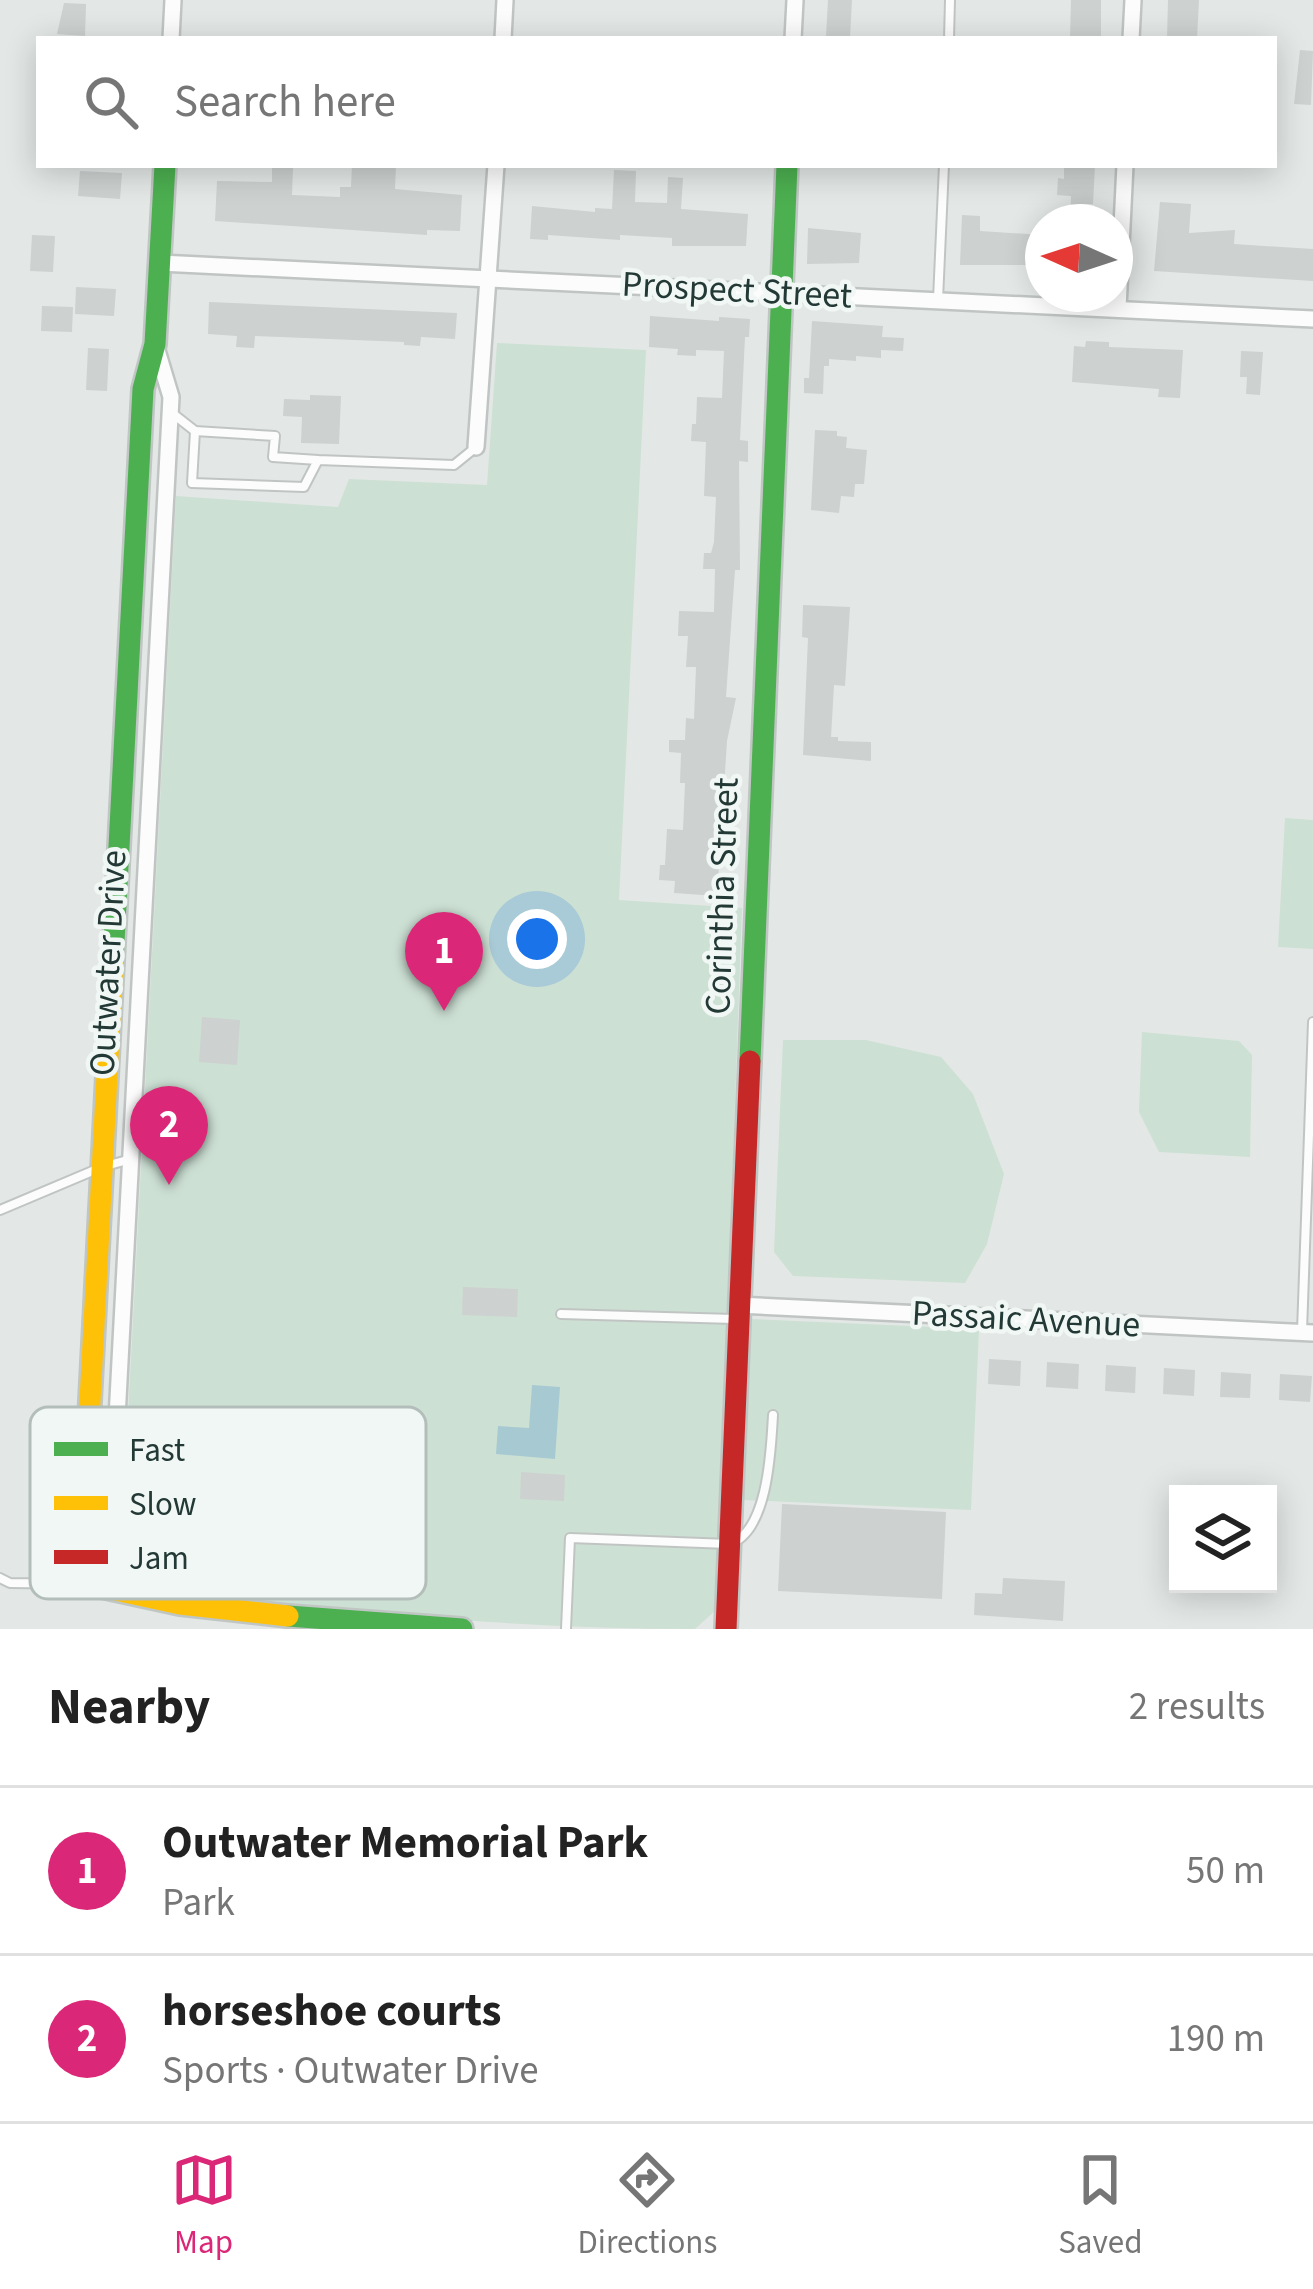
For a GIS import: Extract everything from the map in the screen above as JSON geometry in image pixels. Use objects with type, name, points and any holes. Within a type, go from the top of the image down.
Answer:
[{"type":"street","points":[[171,36],[173,0]]},
{"type":"street","points":[[503,36],[505,0]]},
{"type":"street","points":[[793,36],[795,0]]},
{"type":"street","points":[[1131,36],[1133,0]]},
{"type":"street","name":"Outwater Drive","points":[[90,1407],[142,389],[155,344],[165,168]]},
{"type":"street","points":[[476,447],[496,168]]},
{"type":"street","name":"Corinthia Street","points":[[726,1629],[787,168]]},
{"type":"street","points":[[1123,204],[1125,168]]},
{"type":"street","name":"Prospect Street","points":[[160,263],[1025,304]]},
{"type":"street","name":"Prospect Street","points":[[1133,309],[1313,319]]},
{"type":"street","name":"Outwater Drive","points":[[112,1407],[131,1159],[171,397],[155,344]]},
{"type":"street","name":"Passaic Avenue","points":[[738,1312],[1308,1333]]},
{"type":"street","points":[[156,1599],[350,1626],[462,1629]]},
{"type":"lane","points":[[949,36],[950,0]]},
{"type":"lane","points":[[938,300],[944,168]]},
{"type":"lane","points":[[170,412],[195,431],[275,436],[273,457],[454,465],[476,447]]},
{"type":"lane","points":[[195,431],[192,483],[304,487],[318,460]]},
{"type":"lane","points":[[1308,1333],[1313,1022]]},
{"type":"lane","points":[[0,1210],[131,1159]]},
{"type":"lane","points":[[562,1314],[738,1312]]},
{"type":"lane","points":[[566,1629],[570,1538],[729,1544],[743,1540],[751,1531],[771,1458],[773,1415]]},
{"type":"lane","points":[[0,1578],[30,1584]]},
{"type":"green space","points":[[497,343],[646,350],[619,900],[742,908],[717,1609],[695,1629],[493,1622],[227,1599],[426,1599],[426,1407],[128,1407],[176,496],[338,507],[349,479],[487,485]]},
{"type":"green space","points":[[1285,818],[1313,820],[1313,949],[1278,947]]},
{"type":"green space","points":[[1142,1032],[1239,1041],[1252,1055],[1250,1157],[1159,1152],[1139,1112]]},
{"type":"green space","points":[[783,1040],[866,1040],[941,1057],[973,1094],[1004,1174],[987,1244],[965,1283],[793,1276],[774,1252]]},
{"type":"green space","points":[[751,1319],[979,1329],[971,1510],[743,1500]]},
{"type":"water","points":[[532,1385],[560,1387],[555,1459],[496,1454],[498,1426],[529,1428]]},
{"type":"building","points":[[828,0],[852,0],[850,36],[826,36]]},
{"type":"building","points":[[1071,0],[1101,0],[1101,36],[1070,36]]},
{"type":"building","points":[[1168,0],[1199,0],[1197,36],[1167,36]]},
{"type":"building","points":[[64,3],[86,4],[85,36],[57,34]]},
{"type":"building","points":[[1300,50],[1313,51],[1311,105],[1294,104]]},
{"type":"building","points":[[272,168],[293,168],[292,195],[340,197],[340,187],[351,187],[352,168],[396,168],[395,189],[462,195],[460,231],[427,230],[427,235],[215,221],[217,181],[272,182]]},
{"type":"building","points":[[1064,168],[1095,168],[1093,204],[1071,204],[1071,196],[1057,195],[1058,178],[1064,179]]},
{"type":"building","points":[[614,170],[636,171],[635,202],[667,203],[668,177],[683,178],[681,209],[748,214],[746,246],[672,246],[672,238],[620,235],[620,240],[548,235],[548,240],[530,239],[532,206],[595,212],[595,208],[612,209]]},
{"type":"building","points":[[80,171],[122,173],[120,199],[78,196]]},
{"type":"building","points":[[1160,202],[1191,204],[1189,233],[1235,230],[1234,244],[1313,249],[1313,281],[1154,271]]},
{"type":"building","points":[[962,215],[980,216],[980,231],[1025,234],[1025,265],[960,265]]},
{"type":"building","points":[[808,228],[861,233],[859,263],[807,264]]},
{"type":"building","points":[[32,235],[55,236],[53,272],[30,271]]},
{"type":"building","points":[[76,287],[116,289],[114,316],[75,314]]},
{"type":"building","points":[[209,302],[457,313],[455,339],[421,337],[420,346],[255,336],[254,348],[236,347],[237,336],[208,334]]},
{"type":"building","points":[[42,306],[73,307],[72,332],[41,331]]},
{"type":"building","points":[[650,316],[750,319],[740,440],[748,441],[748,462],[739,461],[740,570],[735,570],[726,697],[736,698],[727,741],[717,896],[674,893],[675,881],[659,880],[660,865],[665,865],[667,829],[683,830],[681,753],[669,752],[669,740],[685,740],[686,718],[694,719],[696,667],[686,667],[688,636],[678,636],[679,611],[714,612],[715,569],[703,569],[704,553],[711,553],[714,542],[716,497],[704,496],[706,442],[691,441],[692,424],[696,424],[697,397],[722,398],[724,351],[677,355],[678,349],[649,347]]},
{"type":"building","points":[[812,321],[883,326],[882,337],[904,338],[903,351],[881,350],[881,358],[856,356],[856,361],[829,359],[829,366],[824,366],[823,394],[804,393]]},
{"type":"building","points":[[1086,341],[1109,342],[1109,347],[1183,350],[1180,398],[1158,397],[1159,389],[1072,382],[1074,346],[1085,347]]},
{"type":"building","points":[[88,348],[109,349],[107,391],[86,390]]},
{"type":"building","points":[[1241,351],[1263,352],[1260,395],[1246,394],[1247,377],[1240,377]]},
{"type":"building","points":[[310,395],[341,396],[339,444],[301,443],[302,417],[283,416],[284,399],[310,400]]},
{"type":"building","points":[[815,430],[837,431],[837,436],[847,437],[846,448],[867,450],[864,484],[855,484],[854,497],[841,496],[839,513],[811,510]]},
{"type":"building","points":[[803,605],[850,607],[845,686],[834,685],[831,737],[871,742],[871,761],[803,755],[808,638],[802,637]]},
{"type":"building","points":[[202,1017],[240,1020],[237,1065],[199,1062]]},
{"type":"building","points":[[463,1287],[518,1289],[517,1317],[462,1315]]},
{"type":"building","points":[[989,1359],[1021,1361],[1020,1386],[988,1384]]},
{"type":"building","points":[[1047,1362],[1079,1364],[1078,1389],[1046,1387]]},
{"type":"building","points":[[1106,1365],[1136,1367],[1135,1393],[1105,1391]]},
{"type":"building","points":[[1164,1368],[1195,1370],[1194,1396],[1163,1394]]},
{"type":"building","points":[[1221,1372],[1251,1374],[1250,1398],[1220,1397]]},
{"type":"building","points":[[1280,1374],[1312,1376],[1310,1402],[1279,1400]]},
{"type":"building","points":[[521,1472],[565,1475],[564,1501],[520,1499]]},
{"type":"building","points":[[782,1504],[946,1512],[942,1599],[778,1591]]},
{"type":"building","points":[[1003,1578],[1065,1581],[1063,1621],[974,1615],[975,1593],[1002,1594]]},
{"type":"traffic: fast","points":[[113,961],[143,389],[155,344],[165,168]]},
{"type":"traffic: fast","points":[[750,1061],[787,168]]},
{"type":"traffic: fast","points":[[288,1616],[462,1629]]},
{"type":"traffic: slow","points":[[90,1407],[113,961]]},
{"type":"traffic: slow","points":[[157,1599],[288,1616]]},
{"type":"traffic: jam","points":[[726,1629],[750,1061]]},
{"type":"place","name":"Outwater Memorial Park","points":[[444,1011]]},
{"type":"place","name":"horseshoe courts","points":[[169,1185]]}]
